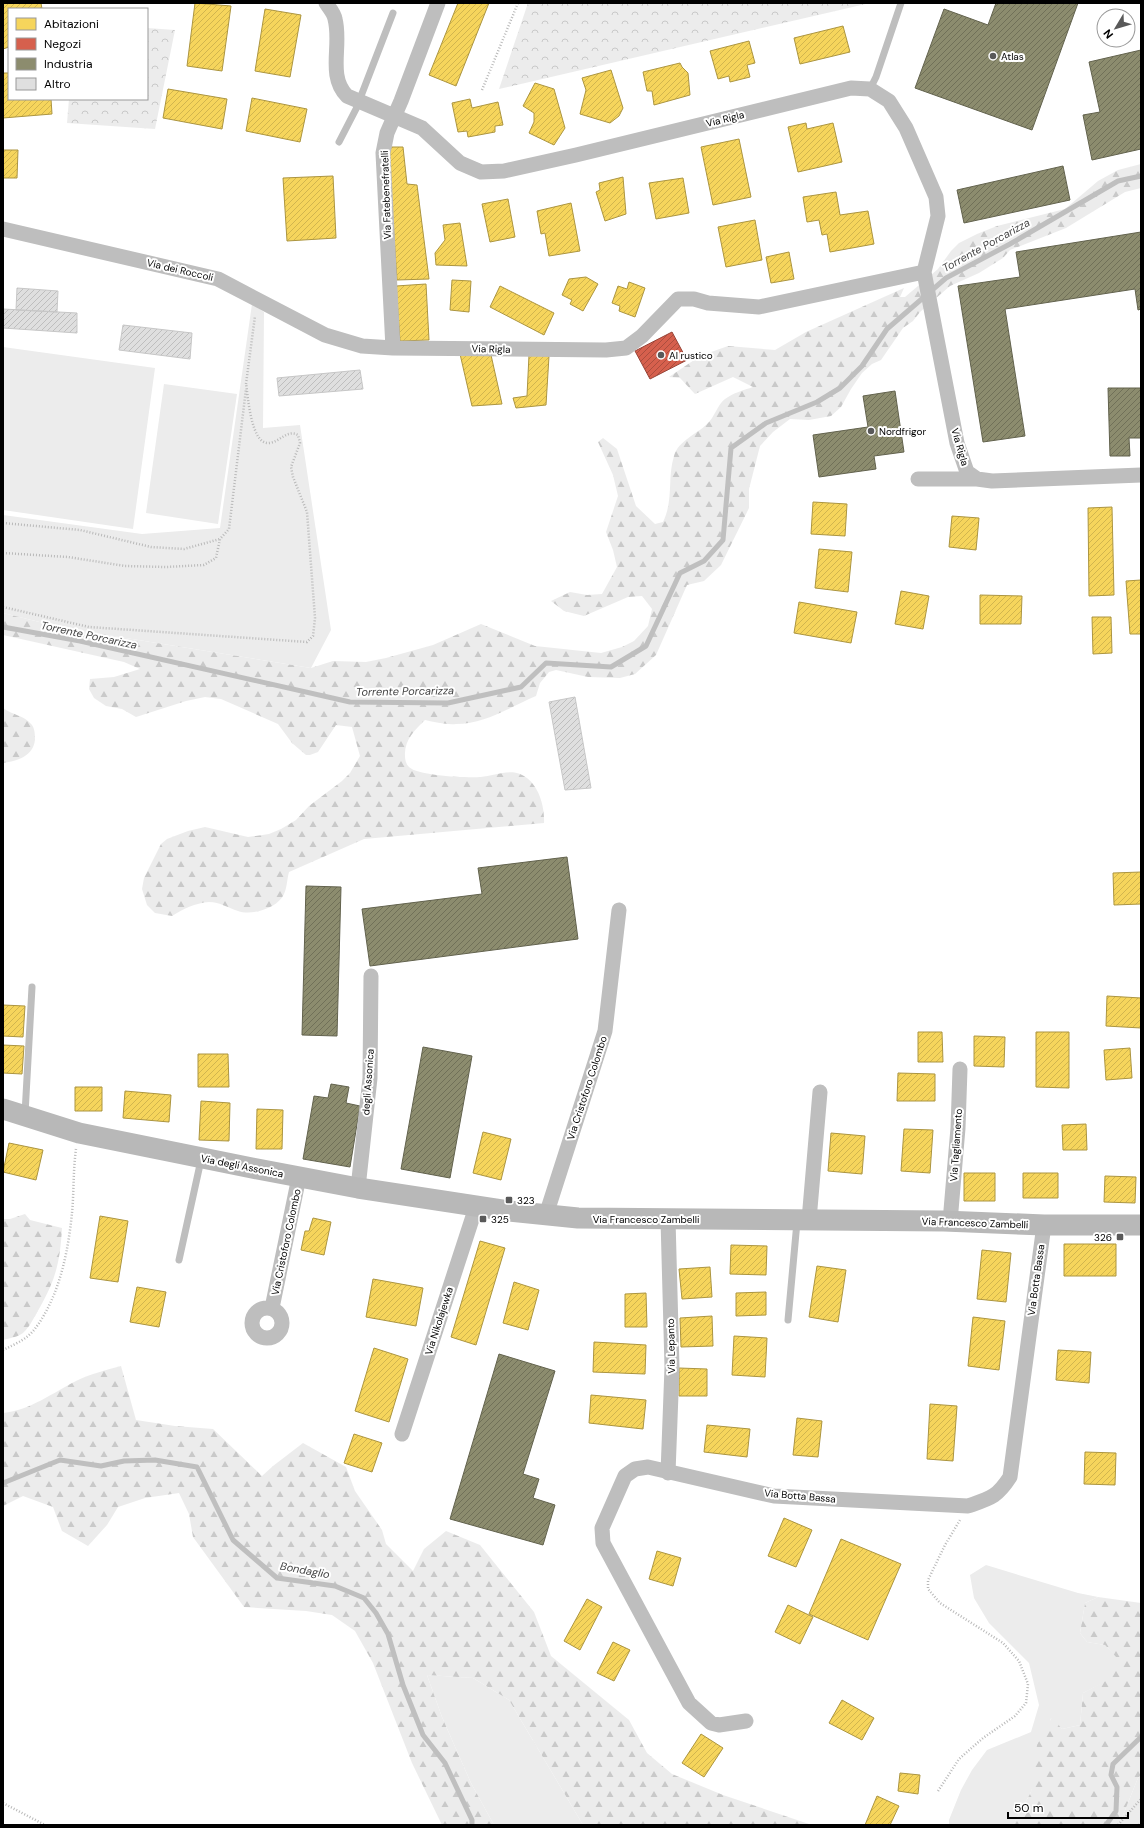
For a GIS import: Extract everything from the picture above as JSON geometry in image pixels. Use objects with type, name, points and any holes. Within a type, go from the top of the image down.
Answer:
[{"type":"main road","name":"Via degli Assonica","points":[[3,1109],[79,1133],[358,1188],[480,1208]]},
{"type":"main road","name":"Via Francesco Zambelli","points":[[480,1208],[578,1218],[950,1222],[1044,1225],[1141,1225]]},
{"type":"street","name":"Via Rigla","points":[[326,3],[335,17],[338,32],[336,79],[340,90],[347,96],[422,128],[460,163],[481,172],[496,171],[576,155],[851,88],[870,89],[889,101],[906,128],[936,197],[938,216],[926,278],[957,443],[967,472],[977,479]]},
{"type":"street","name":"Via Fatebenefratelli","points":[[393,348],[383,153],[387,133],[395,116],[438,3]]},
{"type":"street","name":"Via dei Roccoli","points":[[3,229],[218,278],[325,335],[362,346],[393,348]]},
{"type":"street","name":"Via Rigla","points":[[393,348],[606,350],[626,348],[642,336],[678,299],[694,299],[708,303],[759,308],[926,278]]},
{"type":"street","points":[[918,479],[977,479],[992,481],[1141,475]]},
{"type":"street","name":"Via Cristoforo Colombo","points":[[546,1215],[604,1031],[619,910]]},
{"type":"street","name":"degli Assonica","points":[[358,1188],[370,1078],[371,976]]},
{"type":"street","name":"Via Tagliamento","points":[[950,1222],[958,1128],[960,1069]]},
{"type":"street","points":[[803,1220],[820,1092]]},
{"type":"street","name":"Via Cristoforo Colombo","points":[[272,1308],[299,1176]]},
{"type":"street","name":"Via Nikolajewka","points":[[402,1434],[480,1208]]},
{"type":"street","name":"Via Lepanto","points":[[668,1219],[672,1367],[668,1473]]},
{"type":"street","name":"Via Botta Bassa","points":[[746,1721],[719,1725],[711,1723],[689,1702],[603,1543],[602,1528],[625,1476],[635,1469],[648,1467],[668,1473],[774,1496],[968,1506],[985,1500],[1000,1492],[1010,1477],[1044,1225]]},
{"type":"lane","points":[[870,89],[876,77],[901,3]]},
{"type":"lane","points":[[339,142],[359,100],[393,12]]},
{"type":"lane","points":[[25,1116],[32,987]]},
{"type":"lane","points":[[179,1260],[201,1158]]},
{"type":"lane","points":[[788,1320],[803,1220]]},
{"type":"path","points":[[482,90],[518,3]]},
{"type":"path","points":[[3,552],[68,557],[125,566],[166,567],[204,565],[216,558],[220,539],[229,529],[257,299]]},
{"type":"path","points":[[3,607],[89,627],[307,642],[313,636],[314,618],[307,512],[293,477],[292,467],[300,443],[298,435],[294,433],[288,433],[269,443],[263,441],[257,434],[251,418],[246,384]]},
{"type":"path","points":[[3,522],[80,530],[151,547],[184,549],[220,539]]},
{"type":"path","points":[[3,1350],[18,1343],[33,1331],[48,1306],[61,1276],[68,1244],[72,1212],[73,1169],[79,1133]]},
{"type":"path","points":[[938,1791],[959,1758],[983,1738],[1015,1716],[1026,1703],[1028,1684],[1019,1661],[1004,1643],[940,1603],[928,1589],[928,1580],[938,1559],[968,1506]]},
{"type":"path","points":[[1118,1825],[1141,1799]]},
{"type":"path","points":[[3,1803],[45,1825]]},
{"type":"green space","points":[[528,3],[870,3],[499,89]]},
{"type":"green space","points":[[148,28],[175,30],[155,129],[67,123],[69,100],[148,100]]},
{"type":"green space","points":[[1141,164],[1141,188],[1125,192],[1066,228],[1010,250],[1003,258],[979,273],[950,286],[920,312],[913,321],[903,328],[881,360],[872,364],[862,373],[841,407],[831,416],[809,420],[790,419],[773,432],[760,446],[749,489],[749,508],[721,565],[704,581],[687,585],[656,655],[635,674],[620,678],[588,677],[556,670],[549,672],[540,683],[536,696],[507,710],[487,718],[467,723],[448,724],[425,720],[408,740],[405,750],[406,762],[409,767],[414,770],[443,776],[481,777],[511,772],[526,777],[536,788],[542,802],[544,823],[364,839],[289,872],[285,892],[281,899],[270,907],[257,912],[234,910],[224,905],[209,902],[189,907],[172,916],[155,913],[147,905],[142,889],[144,878],[161,844],[167,839],[188,831],[205,827],[248,837],[269,834],[296,820],[309,806],[342,781],[350,773],[360,756],[352,727],[336,725],[318,752],[306,755],[292,743],[278,724],[221,699],[205,697],[186,701],[136,717],[122,709],[106,706],[94,698],[89,689],[90,679],[114,677],[140,669],[124,662],[3,635],[3,613],[64,628],[311,668],[333,661],[366,662],[386,658],[433,645],[481,624],[535,646],[601,653],[622,647],[634,641],[648,626],[652,609],[642,596],[628,597],[584,616],[564,611],[551,601],[570,592],[587,595],[602,594],[617,567],[613,550],[606,532],[618,496],[613,475],[598,442],[603,438],[617,449],[636,506],[655,524],[663,522],[668,505],[672,464],[679,446],[710,421],[720,404],[725,399],[735,393],[753,387],[733,377],[695,394],[680,378],[669,377],[700,356],[728,346],[775,350],[806,332],[904,288],[900,297],[905,297],[938,269],[959,243],[997,226],[1065,209],[1098,181],[1118,170]]},
{"type":"green space","points":[[252,304],[264,312],[263,428],[300,425],[331,630],[311,668],[64,628],[3,613],[3,515],[142,534],[220,528]]},
{"type":"green space","points":[[3,347],[155,368],[133,529],[3,510]]},
{"type":"green space","points":[[164,384],[237,394],[218,524],[146,513]]},
{"type":"green space","points":[[3,708],[22,717],[32,725],[35,732],[35,740],[34,746],[24,757],[3,763]]},
{"type":"green space","points":[[25,1214],[30,1220],[62,1228],[60,1251],[53,1279],[45,1298],[30,1325],[21,1334],[3,1340],[3,1219],[10,1219]]},
{"type":"green space","points":[[121,1366],[136,1420],[175,1426],[213,1429],[262,1476],[303,1443],[346,1467],[355,1491],[382,1530],[386,1544],[413,1571],[424,1549],[446,1531],[480,1545],[534,1612],[551,1656],[629,1720],[647,1753],[672,1774],[723,1795],[812,1825],[583,1825],[509,1700],[473,1678],[427,1675],[442,1717],[471,1783],[494,1825],[442,1825],[412,1763],[373,1663],[355,1631],[332,1615],[306,1611],[244,1607],[193,1537],[189,1514],[179,1493],[145,1498],[118,1507],[107,1525],[88,1546],[62,1531],[53,1507],[23,1496],[3,1506],[3,1413],[32,1405],[87,1376]]},
{"type":"green space","points":[[986,1565],[1078,1593],[1098,1597],[1085,1603],[1080,1633],[1087,1642],[1105,1645],[1118,1658],[1111,1679],[1083,1693],[1080,1725],[1062,1729],[1051,1718],[1031,1792],[1013,1825],[949,1825],[949,1820],[961,1790],[972,1770],[987,1750],[1031,1732],[1039,1705],[1029,1663],[989,1623],[974,1598],[970,1575]]},
{"type":"green space","points":[[1098,1597],[1141,1603],[1141,1775],[1138,1778],[1119,1825],[1013,1825],[1031,1792],[1037,1745],[1052,1717],[1062,1729],[1080,1725],[1083,1693],[1111,1678],[1117,1658],[1105,1645],[1087,1642],[1080,1633],[1085,1603]]},
{"type":"green space","points":[[427,1675],[473,1678],[509,1700],[583,1825],[494,1825],[471,1783],[442,1717]]},
{"type":"green space","points":[[1141,1775],[1141,1825],[1119,1825],[1138,1778]]},
{"type":"building: Abitazioni","points":[[3,3],[41,3],[42,8],[8,8],[8,47],[3,49]]},
{"type":"building: Abitazioni","points":[[195,3],[231,6],[222,71],[187,66]]},
{"type":"building: Abitazioni","points":[[458,3],[489,3],[456,86],[429,75]]},
{"type":"building: Abitazioni","points":[[265,9],[301,15],[290,77],[255,71]]},
{"type":"building: Abitazioni","points":[[843,26],[850,52],[800,64],[794,38]]},
{"type":"building: Abitazioni","points":[[749,41],[755,63],[747,65],[750,77],[730,82],[729,76],[718,79],[710,51]]},
{"type":"building: Abitazioni","points":[[680,63],[688,73],[690,95],[654,105],[652,91],[647,91],[643,72]]},
{"type":"building: Abitazioni","points":[[611,70],[623,108],[619,116],[610,123],[580,114],[586,90],[582,78]]},
{"type":"building: Abitazioni","points":[[3,73],[8,73],[8,100],[51,100],[52,114],[3,118]]},
{"type":"building: Abitazioni","points":[[535,83],[554,89],[565,128],[554,145],[529,133],[534,122],[534,113],[523,106]]},
{"type":"building: Abitazioni","points":[[168,89],[227,99],[222,129],[163,118]]},
{"type":"building: Abitazioni","points":[[252,98],[307,109],[300,142],[246,131]]},
{"type":"building: Abitazioni","points":[[470,99],[472,108],[498,102],[503,125],[495,126],[495,132],[468,137],[467,131],[458,132],[452,103]]},
{"type":"building: Abitazioni","points":[[806,123],[807,129],[833,123],[842,162],[798,172],[788,127]]},
{"type":"building: Abitazioni","points":[[739,139],[751,197],[713,205],[701,147]]},
{"type":"building: Abitazioni","points":[[388,147],[403,147],[407,184],[417,185],[429,279],[397,280]]},
{"type":"building: Abitazioni","points":[[3,150],[18,150],[17,178],[3,178]]},
{"type":"building: Abitazioni","points":[[333,176],[336,238],[287,241],[283,178]]},
{"type":"building: Abitazioni","points":[[623,177],[626,214],[605,221],[596,192],[600,190],[599,183]]},
{"type":"building: Abitazioni","points":[[683,178],[689,213],[656,219],[649,183]]},
{"type":"building: Abitazioni","points":[[836,192],[840,215],[868,211],[874,244],[830,252],[827,234],[822,235],[819,220],[807,222],[803,197]]},
{"type":"building: Abitazioni","points":[[508,199],[515,237],[490,242],[482,204]]},
{"type":"building: Abitazioni","points":[[571,203],[580,251],[549,256],[545,233],[541,234],[537,211]]},
{"type":"building: Abitazioni","points":[[755,220],[762,260],[726,267],[718,227]]},
{"type":"building: Abitazioni","points":[[460,223],[467,266],[436,265],[435,253],[445,240],[443,225]]},
{"type":"building: Abitazioni","points":[[789,252],[794,279],[771,283],[766,257]]},
{"type":"building: Abitazioni","points":[[586,277],[598,284],[583,311],[570,304],[572,300],[562,295],[569,279]]},
{"type":"building: Abitazioni","points":[[452,280],[471,281],[469,312],[450,310]]},
{"type":"building: Abitazioni","points":[[629,282],[645,288],[635,317],[619,311],[620,306],[612,303],[618,286],[627,289]]},
{"type":"building: Abitazioni","points":[[426,284],[429,340],[400,341],[396,286]]},
{"type":"building: Abitazioni","points":[[500,286],[554,313],[544,335],[490,307]]},
{"type":"building: Abitazioni","points":[[460,354],[491,355],[502,404],[472,406]]},
{"type":"building: Abitazioni","points":[[529,355],[549,356],[546,405],[516,408],[513,398],[527,396]]},
{"type":"building: Abitazioni","points":[[813,502],[847,504],[845,536],[811,534]]},
{"type":"building: Abitazioni","points":[[1112,507],[1114,595],[1089,596],[1088,508]]},
{"type":"building: Abitazioni","points":[[952,516],[979,518],[976,550],[949,547]]},
{"type":"building: Abitazioni","points":[[819,549],[852,552],[848,592],[815,588]]},
{"type":"building: Abitazioni","points":[[1141,580],[1141,634],[1130,634],[1126,581]]},
{"type":"building: Abitazioni","points":[[901,591],[929,596],[923,629],[895,624]]},
{"type":"building: Abitazioni","points":[[980,595],[1022,596],[1021,624],[980,624]]},
{"type":"building: Abitazioni","points":[[799,602],[857,612],[851,643],[794,633]]},
{"type":"building: Abitazioni","points":[[1092,617],[1111,617],[1112,653],[1093,654]]},
{"type":"building: Abitazioni","points":[[1141,872],[1141,904],[1114,905],[1113,873]]},
{"type":"building: Abitazioni","points":[[1107,996],[1141,998],[1141,1028],[1106,1026]]},
{"type":"building: Abitazioni","points":[[3,1005],[25,1006],[23,1037],[3,1036]]},
{"type":"building: Abitazioni","points":[[918,1032],[942,1032],[943,1062],[918,1062]]},
{"type":"building: Abitazioni","points":[[1036,1032],[1069,1032],[1069,1088],[1036,1087]]},
{"type":"building: Abitazioni","points":[[974,1036],[1005,1037],[1004,1067],[974,1066]]},
{"type":"building: Abitazioni","points":[[3,1045],[24,1046],[22,1074],[3,1073]]},
{"type":"building: Abitazioni","points":[[1130,1048],[1132,1078],[1106,1080],[1104,1050]]},
{"type":"building: Abitazioni","points":[[198,1054],[228,1054],[229,1087],[198,1087]]},
{"type":"building: Abitazioni","points":[[898,1073],[935,1074],[935,1101],[897,1101]]},
{"type":"building: Abitazioni","points":[[75,1087],[102,1087],[102,1111],[75,1111]]},
{"type":"building: Abitazioni","points":[[125,1091],[171,1095],[169,1122],[123,1118]]},
{"type":"building: Abitazioni","points":[[201,1101],[230,1103],[229,1141],[199,1140]]},
{"type":"building: Abitazioni","points":[[257,1109],[283,1110],[282,1149],[256,1149]]},
{"type":"building: Abitazioni","points":[[1086,1124],[1087,1150],[1063,1150],[1062,1125]]},
{"type":"building: Abitazioni","points":[[904,1129],[933,1130],[930,1173],[901,1171]]},
{"type":"building: Abitazioni","points":[[483,1132],[511,1139],[501,1180],[473,1173]]},
{"type":"building: Abitazioni","points":[[831,1133],[865,1136],[862,1174],[828,1171]]},
{"type":"building: Abitazioni","points":[[9,1143],[43,1150],[36,1180],[3,1172]]},
{"type":"building: Abitazioni","points":[[964,1173],[995,1173],[995,1201],[964,1201]]},
{"type":"building: Abitazioni","points":[[1023,1173],[1058,1173],[1058,1198],[1023,1198]]},
{"type":"building: Abitazioni","points":[[1105,1176],[1136,1177],[1135,1203],[1104,1202]]},
{"type":"building: Abitazioni","points":[[100,1216],[128,1221],[118,1282],[90,1278]]},
{"type":"building: Abitazioni","points":[[313,1218],[331,1222],[324,1255],[301,1250],[305,1231],[309,1231]]},
{"type":"building: Abitazioni","points":[[480,1241],[505,1248],[476,1345],[451,1337]]},
{"type":"building: Abitazioni","points":[[1064,1244],[1116,1244],[1116,1276],[1064,1276]]},
{"type":"building: Abitazioni","points":[[731,1245],[767,1246],[766,1275],[730,1274]]},
{"type":"building: Abitazioni","points":[[982,1250],[1011,1253],[1006,1302],[977,1299]]},
{"type":"building: Abitazioni","points":[[817,1266],[846,1270],[838,1322],[809,1317]]},
{"type":"building: Abitazioni","points":[[710,1267],[712,1297],[682,1299],[679,1269]]},
{"type":"building: Abitazioni","points":[[373,1279],[423,1288],[416,1326],[366,1317]]},
{"type":"building: Abitazioni","points":[[514,1282],[539,1290],[528,1330],[503,1323]]},
{"type":"building: Abitazioni","points":[[137,1287],[166,1292],[159,1327],[130,1322]]},
{"type":"building: Abitazioni","points":[[766,1292],[766,1315],[736,1316],[736,1293]]},
{"type":"building: Abitazioni","points":[[646,1293],[647,1327],[625,1327],[625,1294]]},
{"type":"building: Abitazioni","points":[[712,1316],[713,1346],[681,1347],[680,1318]]},
{"type":"building: Abitazioni","points":[[973,1317],[1005,1321],[999,1370],[968,1366]]},
{"type":"building: Abitazioni","points":[[734,1336],[767,1338],[765,1377],[732,1375]]},
{"type":"building: Abitazioni","points":[[594,1342],[646,1345],[645,1374],[593,1372]]},
{"type":"building: Abitazioni","points":[[374,1348],[408,1359],[389,1422],[355,1411]]},
{"type":"building: Abitazioni","points":[[1058,1350],[1091,1352],[1089,1383],[1056,1380]]},
{"type":"building: Abitazioni","points":[[679,1368],[707,1369],[707,1396],[679,1396]]},
{"type":"building: Abitazioni","points":[[591,1395],[646,1400],[643,1429],[589,1423]]},
{"type":"building: Abitazioni","points":[[930,1404],[957,1406],[953,1461],[927,1459]]},
{"type":"building: Abitazioni","points":[[797,1418],[822,1421],[818,1457],[793,1455]]},
{"type":"building: Abitazioni","points":[[707,1425],[750,1429],[747,1457],[704,1452]]},
{"type":"building: Abitazioni","points":[[354,1434],[382,1443],[372,1472],[344,1463]]},
{"type":"building: Abitazioni","points":[[1085,1452],[1116,1453],[1115,1485],[1084,1484]]},
{"type":"building: Abitazioni","points":[[784,1518],[812,1530],[796,1567],[768,1556]]},
{"type":"building: Abitazioni","points":[[841,1539],[901,1564],[868,1640],[809,1614]]},
{"type":"building: Abitazioni","points":[[657,1551],[681,1558],[673,1586],[649,1579]]},
{"type":"building: Abitazioni","points":[[587,1599],[602,1607],[580,1650],[564,1641]]},
{"type":"building: Abitazioni","points":[[788,1605],[813,1617],[800,1644],[775,1632]]},
{"type":"building: Abitazioni","points":[[613,1642],[630,1650],[614,1681],[597,1673]]},
{"type":"building: Abitazioni","points":[[842,1700],[874,1718],[862,1740],[829,1723]]},
{"type":"building: Abitazioni","points":[[701,1734],[723,1748],[704,1777],[682,1763]]},
{"type":"building: Abitazioni","points":[[900,1773],[920,1775],[918,1794],[898,1791]]},
{"type":"building: Abitazioni","points":[[877,1796],[899,1806],[890,1825],[865,1825]]},
{"type":"building: Negozi","name":"Al rustico","points":[[672,332],[687,360],[650,379],[635,351]]},
{"type":"building: Industria","name":"Atlas","points":[[996,3],[1078,3],[1032,130],[915,88],[944,9],[988,25]]},
{"type":"building: Industria","points":[[1141,50],[1141,149],[1092,160],[1083,115],[1100,112],[1089,62]]},
{"type":"building: Industria","points":[[1063,166],[1070,200],[964,223],[957,190]]},
{"type":"building: Industria","points":[[1141,232],[1141,309],[1138,310],[1135,289],[1005,309],[1025,436],[983,442],[958,286],[1020,277],[1016,252]]},
{"type":"building: Industria","points":[[1108,388],[1141,388],[1141,438],[1129,438],[1130,456],[1110,456]]},
{"type":"building: Industria","name":"Nordfrigor","points":[[895,391],[904,452],[874,456],[876,469],[819,477],[813,435],[868,427],[863,396]]},
{"type":"building: Industria","points":[[567,857],[578,939],[370,966],[362,909],[482,894],[478,868]]},
{"type":"building: Industria","points":[[306,886],[341,887],[337,1036],[302,1035]]},
{"type":"building: Industria","points":[[423,1047],[472,1056],[450,1178],[401,1169]]},
{"type":"building: Industria","points":[[331,1084],[349,1087],[346,1103],[360,1106],[350,1167],[303,1159],[314,1096],[328,1098]]},
{"type":"building: Industria","points":[[499,1354],[555,1371],[523,1474],[539,1479],[533,1498],[555,1505],[543,1545],[450,1519]]},
{"type":"building: Altro","points":[[17,288],[58,291],[57,312],[16,310]]},
{"type":"building: Altro","points":[[3,309],[77,313],[77,333],[3,328]]},
{"type":"building: Altro","points":[[123,325],[192,333],[190,359],[119,350]]},
{"type":"building: Altro","points":[[360,370],[363,389],[279,396],[277,378]]},
{"type":"building: Altro","points":[[575,697],[591,788],[565,790],[549,702]]},
{"type":"waterway","name":"Torrente Porcarizza","points":[[3,627],[80,641],[350,702],[448,703],[521,687],[546,663],[611,667],[646,646],[680,573],[704,561],[723,540],[731,448],[766,423],[817,402],[840,388],[862,366],[887,329],[946,278],[1010,244],[1118,181],[1141,176]]},
{"type":"waterway","name":"Bondaglio","points":[[3,1483],[60,1460],[101,1466],[124,1461],[155,1460],[197,1467],[233,1540],[277,1578],[335,1586],[364,1598],[376,1613],[388,1634],[403,1685],[423,1735],[445,1763],[472,1820],[472,1825]]},
{"type":"waterway","name":"Bondaglio","points":[[1106,1825],[1116,1811],[1117,1787],[1111,1775],[1113,1764],[1141,1737]]},
{"type":"place","name":"Atlas","points":[[993,56]]},
{"type":"place","name":"Al rustico","points":[[661,355]]},
{"type":"place","name":"Nordfrigor","points":[[871,431]]},
{"type":"place","name":"323","points":[[509,1200]]},
{"type":"place","name":"325","points":[[483,1219]]},
{"type":"place","name":"326","points":[[1120,1237]]}]
